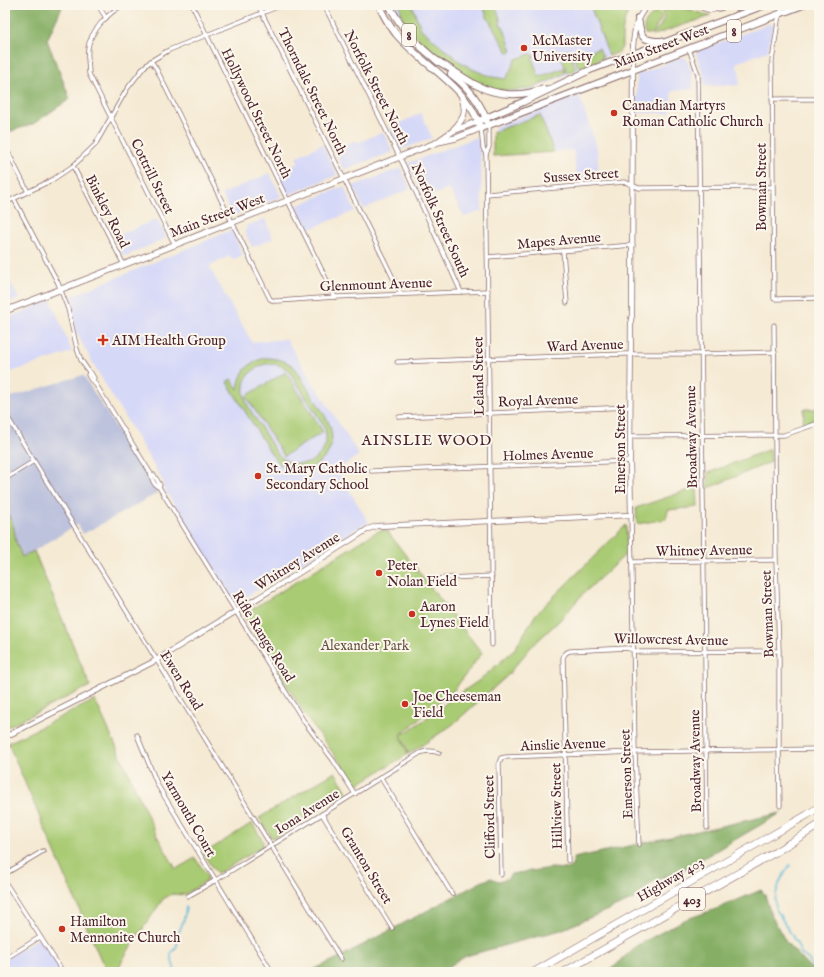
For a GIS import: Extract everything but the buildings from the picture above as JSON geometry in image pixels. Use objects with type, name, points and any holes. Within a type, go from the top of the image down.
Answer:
[{"type":"highway","name":"Highway 403","points":[[534,972],[807,816],[819,807]]},
{"type":"highway","name":"Highway 403","points":[[564,972],[774,853],[819,825]]},
{"type":"main road","name":"8","points":[[379,5],[387,21],[396,33],[418,55],[458,90],[469,103],[479,121],[481,128]]},
{"type":"main road","name":"8","points":[[389,5],[408,34],[470,91],[489,125]]},
{"type":"main road","name":"Main Street West","points":[[438,142],[453,131],[523,102],[582,74],[765,5]]},
{"type":"main road","name":"Main Street West","points":[[5,312],[400,156],[438,142],[456,138],[803,5]]},
{"type":"main road","points":[[638,18],[641,34],[645,39],[652,41],[667,41]]},
{"type":"main road","points":[[436,60],[477,85],[493,92],[509,95],[534,93],[570,77],[582,74]]},
{"type":"main road","points":[[453,131],[461,122],[465,112],[464,104],[458,90]]},
{"type":"street","points":[[98,5],[106,18]]},
{"type":"street","name":"Cottrill Street","points":[[123,5],[106,18],[97,27],[90,38],[88,49],[89,74],[175,245]]},
{"type":"street","name":"Hollywood Street North","points":[[192,5],[335,297]]},
{"type":"street","name":"Thorndale Street North","points":[[258,5],[401,294]]},
{"type":"street","points":[[5,203],[52,180],[74,166],[95,144],[127,89],[144,66],[170,50],[282,5]]},
{"type":"street","name":"Norfolk Street North","points":[[324,5],[400,156]]},
{"type":"street","points":[[696,5],[711,9],[729,5]]},
{"type":"street","name":"Bowman Street","points":[[783,5],[779,14],[772,61],[774,299],[819,298]]},
{"type":"street","points":[[638,18],[645,6]]},
{"type":"street","name":"Emerson Street","points":[[638,18],[634,33],[633,54],[633,245],[630,462],[639,845]]},
{"type":"street","name":"Broadway Avenue","points":[[689,48],[698,74],[707,828]]},
{"type":"street","points":[[151,61],[156,68],[232,222]]},
{"type":"street","points":[[772,99],[819,98]]},
{"type":"street","name":"Leland Street","points":[[489,125],[489,147],[486,154],[492,645]]},
{"type":"street","name":"Leland Street","points":[[481,128],[483,148],[486,154]]},
{"type":"street","points":[[5,146],[28,192]]},
{"type":"street","name":"Norfolk Street South","points":[[400,156],[461,292]]},
{"type":"street","name":"Binkley Road","points":[[74,166],[124,265]]},
{"type":"street","name":"Sussex Street","points":[[487,194],[625,182],[639,188],[772,187]]},
{"type":"street","name":"Rifle Range Road","points":[[14,199],[68,309],[81,360],[91,373],[94,378],[93,380],[151,474],[154,475],[160,485],[159,487],[305,723],[333,760],[355,794]]},
{"type":"street","name":"Glenmount Avenue","points":[[232,222],[270,299],[274,301],[488,291]]},
{"type":"street","name":"Mapes Avenue","points":[[488,257],[633,245]]},
{"type":"street","points":[[563,251],[567,303]]},
{"type":"street","name":"Bowman Street","points":[[774,325],[780,806]]},
{"type":"street","name":"Ward Avenue","points":[[397,362],[631,354],[775,352]]},
{"type":"street","name":"Royal Avenue","points":[[400,417],[630,408]]},
{"type":"street","name":"Ewen Road","points":[[5,413],[341,959]]},
{"type":"street","points":[[631,436],[776,435],[819,423]]},
{"type":"street","points":[[5,479],[34,461]]},
{"type":"street","name":"Holmes Avenue","points":[[371,471],[630,462]]},
{"type":"street","name":"Whitney Avenue","points":[[5,737],[157,660],[368,529],[377,526],[632,515]]},
{"type":"street","name":"Whitney Avenue","points":[[632,562],[776,560]]},
{"type":"street","points":[[437,579],[492,576]]},
{"type":"street","name":"Willowcrest Avenue","points":[[564,654],[570,651],[627,648],[639,652],[779,651]]},
{"type":"street","name":"Hillview Street","points":[[564,654],[568,861]]},
{"type":"street","name":"Yarmouth Court","points":[[137,735],[158,786],[272,972]]},
{"type":"street","name":"Ainslie Avenue","points":[[501,758],[706,750],[819,749]]},
{"type":"street","name":"Iona Avenue","points":[[188,896],[420,753],[427,750],[439,753]]},
{"type":"street","name":"Clifford Street","points":[[501,758],[499,763],[501,875]]},
{"type":"street","points":[[381,778],[452,894]]},
{"type":"street","name":"Granton Street","points":[[322,814],[392,928]]},
{"type":"street","points":[[5,874],[43,851]]},
{"type":"street","points":[[5,882],[63,972]]},
{"type":"street","points":[[5,893],[10,890]]},
{"type":"street","points":[[5,959],[40,936]]},
{"type":"shaded area","name":"McMaster University","points":[[392,5],[633,5],[628,11],[624,23],[622,31],[622,47],[618,52],[534,89],[517,92],[499,91],[409,30]]},
{"type":"shaded area","points":[[769,24],[772,26],[772,30],[768,51],[736,63],[740,75],[739,85],[704,86],[704,76],[696,54],[697,51]]},
{"type":"shaded area","points":[[682,57],[686,58],[692,73],[693,89],[672,91],[670,113],[637,113],[637,75]]},
{"type":"shaded area","points":[[579,95],[597,148],[599,179],[577,182],[573,150],[493,156],[493,132],[496,126]]},
{"type":"shaded area","points":[[421,113],[432,138],[400,150],[390,128]]},
{"type":"shaded area","points":[[383,132],[393,152],[345,169],[343,168],[334,150],[356,140],[357,143]]},
{"type":"shaded area","points":[[478,138],[481,163],[482,211],[464,217],[449,188],[424,199],[408,163]]},
{"type":"shaded area","points":[[322,144],[337,175],[288,195],[277,173],[299,163],[296,157]]},
{"type":"shaded area","points":[[401,168],[410,189],[363,209],[353,186]]},
{"type":"shaded area","points":[[270,173],[281,197],[232,216],[222,194]]},
{"type":"shaded area","points":[[344,186],[355,211],[307,230],[296,206]]},
{"type":"shaded area","points":[[157,219],[166,236],[165,239],[125,256],[123,255],[114,237]]},
{"type":"shaded area","points":[[265,219],[273,239],[252,247],[244,231],[247,229],[246,226]]},
{"type":"shaded area","points":[[232,230],[243,255],[232,260],[229,256],[209,267],[252,342],[286,339],[359,455],[337,470],[369,523],[363,525],[238,602],[235,602],[162,485],[164,483],[95,367],[76,332],[72,296]]},
{"type":"shaded area","points":[[5,276],[7,276],[19,299],[5,304]]},
{"type":"shaded area","points":[[51,300],[72,352],[5,374],[5,319]]},
{"type":"shaded area","points":[[83,375],[158,493],[83,534],[78,524],[22,557],[16,542],[12,522],[5,509],[5,399]]},
{"type":"shaded area","points":[[40,937],[63,972],[5,972],[5,960]]},
{"type":"green space","points":[[5,5],[63,5],[47,40],[70,99],[33,124],[5,133]]},
{"type":"green space","points":[[400,5],[412,5],[421,29],[459,61],[484,74],[506,79],[516,59],[530,54],[535,56],[532,58],[539,77],[564,68],[565,73],[526,89],[499,91],[482,86],[443,62],[428,49],[409,30],[402,19]]},
{"type":"green space","points":[[483,5],[496,5],[501,26],[503,26],[512,51],[507,51],[487,17]]},
{"type":"green space","points":[[590,5],[632,5],[624,24],[622,47],[617,53],[609,56]]},
{"type":"green space","points":[[680,6],[711,16],[652,36],[664,19],[663,9]]},
{"type":"green space","points":[[657,11],[662,17],[660,21],[653,33],[645,34],[645,24]]},
{"type":"green space","points":[[599,48],[603,58],[579,68],[574,57]]},
{"type":"green space","points":[[569,50],[576,69],[567,73],[560,54]]},
{"type":"green space","points":[[540,115],[554,152],[493,156],[493,132]]},
{"type":"green space","points":[[264,358],[276,359],[293,366],[328,421],[332,439],[331,445],[325,457],[315,466],[295,469],[286,467],[279,463],[272,455],[227,382],[231,379],[238,389],[245,369]],"holes":[[[265,364],[276,364],[284,367],[290,372],[325,429],[326,443],[322,452],[309,463],[291,463],[283,459],[276,452],[248,406],[244,392],[245,380],[252,371]]]},
{"type":"green space","points":[[286,372],[323,432],[284,456],[246,396]]},
{"type":"green space","points":[[804,409],[819,409],[819,418],[803,424]]},
{"type":"green space","points":[[770,449],[771,462],[708,488],[708,473]]},
{"type":"green space","points":[[697,487],[698,507],[668,510],[666,519],[637,524],[636,508]]},
{"type":"green space","points":[[5,509],[12,522],[16,542],[22,557],[34,551],[90,686],[5,728]]},
{"type":"green space","points":[[626,525],[627,553],[584,593],[558,622],[531,647],[507,676],[452,725],[409,754],[401,735],[481,679],[514,650],[536,614]]},
{"type":"green space","name":"Alexander Park","points":[[384,530],[387,531],[482,653],[454,690],[400,735],[408,754],[357,785],[309,721],[245,618],[245,614],[373,534]]},
{"type":"green space","points":[[95,700],[157,836],[176,869],[195,858],[207,875],[208,880],[184,895],[172,894],[163,899],[126,954],[116,972],[109,972],[101,960],[8,743]]},
{"type":"green space","points":[[335,772],[346,790],[346,793],[272,838],[259,818]]},
{"type":"green space","points":[[781,813],[681,871],[652,882],[634,899],[561,930],[466,956],[440,972],[309,972],[491,878],[498,881],[507,879],[511,874],[551,868],[567,869],[572,866],[574,858]]},
{"type":"green space","points":[[252,823],[263,841],[263,846],[217,873],[203,854]]},
{"type":"green space","points":[[761,890],[765,895],[771,915],[786,942],[814,972],[606,972],[615,966],[636,946],[684,920],[716,909]]},
{"type":"waterway","points":[[790,865],[780,881],[776,894],[776,909],[797,944],[801,954],[809,960],[814,972]]},
{"type":"waterway","points":[[175,972],[171,953],[177,946],[178,935],[184,919],[186,907]]},
{"type":"place","name":"McMaster University","points":[[524,48]]},
{"type":"place","name":"Canadian Martyrs Roman Catholic Church","points":[[614,113]]},
{"type":"place","name":"AIM Health Group","points":[[103,340]]},
{"type":"place","name":"St. Mary Catholic Secondary School","points":[[258,476]]},
{"type":"place","name":"Peter Nolan Field","points":[[379,573]]},
{"type":"place","name":"Aaron Lynes Field","points":[[412,614]]},
{"type":"place","name":"Joe Cheeseman Field","points":[[405,704]]},
{"type":"place","name":"Hamilton Mennonite Church","points":[[62,929]]},
{"type":"district","name":"AINSLIE WOOD","points":[[427,440]]}]
